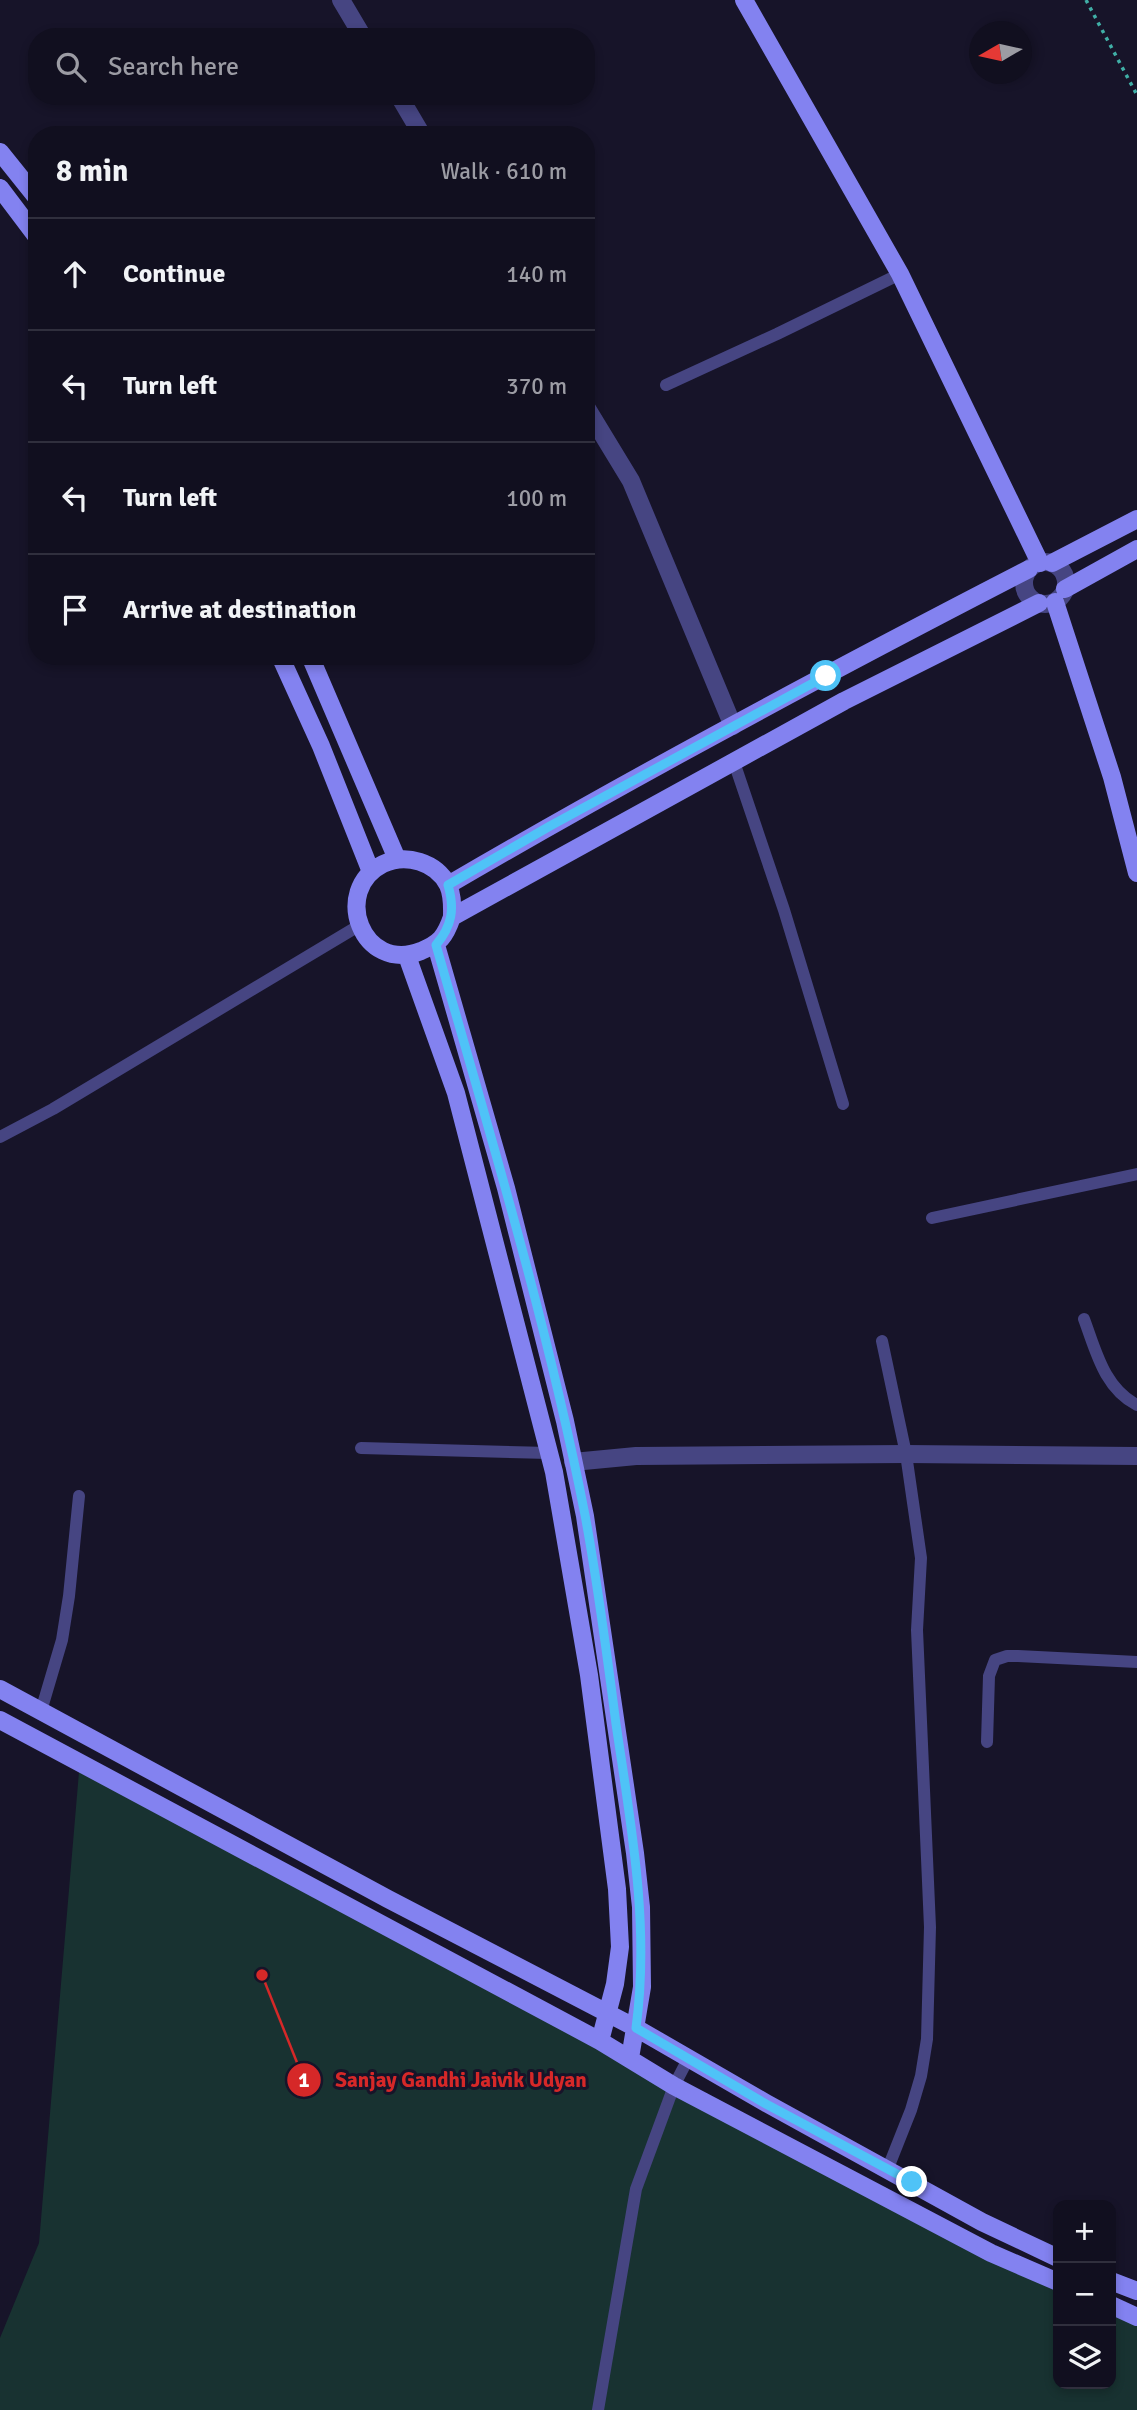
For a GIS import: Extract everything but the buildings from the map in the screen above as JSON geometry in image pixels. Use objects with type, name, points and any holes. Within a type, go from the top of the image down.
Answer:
[{"type":"street","points":[[341,0],[358,28]]},
{"type":"street","points":[[744,0],[900,274],[1040,565]]},
{"type":"street","points":[[404,105],[417,126]]},
{"type":"street","points":[[0,152],[28,187]]},
{"type":"street","points":[[0,188],[28,225]]},
{"type":"street","points":[[595,422],[631,481],[733,726]]},
{"type":"street","points":[[448,885],[733,726],[1040,565],[1137,519]]},
{"type":"street","points":[[452,917],[844,701],[1053,598],[1137,549]]},
{"type":"street","points":[[1040,565],[1024,584],[1026,592],[1032,599],[1053,598]]},
{"type":"street","points":[[1040,565],[1059,567],[1064,573],[1053,598],[1112,777],[1137,873]]},
{"type":"street","points":[[284,665],[321,746],[371,872]]},
{"type":"street","points":[[314,665],[397,859]]},
{"type":"street","points":[[397,859],[412,859],[439,873],[448,885],[453,901],[452,917],[446,932],[436,945],[407,956],[378,948],[367,938],[356,911],[362,883],[371,872],[397,859]]},
{"type":"street","points":[[436,945],[506,1188],[585,1517],[641,1907],[642,1987],[630,2058]]},
{"type":"street","points":[[407,956],[456,1093],[549,1453],[589,1675],[617,1889],[620,1947],[615,1984],[600,2041]]},
{"type":"street","points":[[573,1462],[636,1456],[1137,1456]]},
{"type":"street","points":[[0,1689],[388,1899],[636,2028],[766,2104],[982,2221],[1053,2256]]},
{"type":"street","points":[[0,1720],[600,2041],[674,2086],[990,2253],[1053,2280]]},
{"type":"street","points":[[1116,2283],[1136,2290],[1123,2310]]},
{"type":"lane","points":[[666,385],[900,274]]},
{"type":"lane","points":[[734,762],[784,910],[843,1104]]},
{"type":"lane","points":[[0,1137],[53,1109],[360,925]]},
{"type":"lane","points":[[932,1217],[1137,1174]]},
{"type":"lane","points":[[1084,1319],[1112,1386],[1137,1405]]},
{"type":"lane","points":[[882,1341],[906,1454],[920,1559],[917,1630],[930,1927],[927,2039],[921,2076],[888,2168]]},
{"type":"lane","points":[[361,1448],[549,1453]]},
{"type":"lane","points":[[41,1711],[62,1640],[79,1496]]},
{"type":"lane","points":[[987,1742],[989,1676],[995,1660],[1007,1656],[1137,1662]]},
{"type":"lane","points":[[598,2410],[636,2189],[674,2086],[689,2057]]},
{"type":"path","points":[[1086,0],[1137,95]]},
{"type":"green space","points":[[79,1772],[1053,2277],[1053,2389],[1116,2389],[1116,2307],[1137,2317],[1137,2410],[0,2410],[0,2338],[39,2243]]},
{"type":"place","name":"Sanjay Gandhi Jaivik Udyan","points":[[262,1975]]},
{"type":"route","points":[[826,676],[550,826],[448,885],[453,901],[452,917],[446,932],[436,945],[506,1188],[565,1421],[585,1517],[641,1907],[642,1987],[636,2028],[766,2104],[912,2182]]}]
